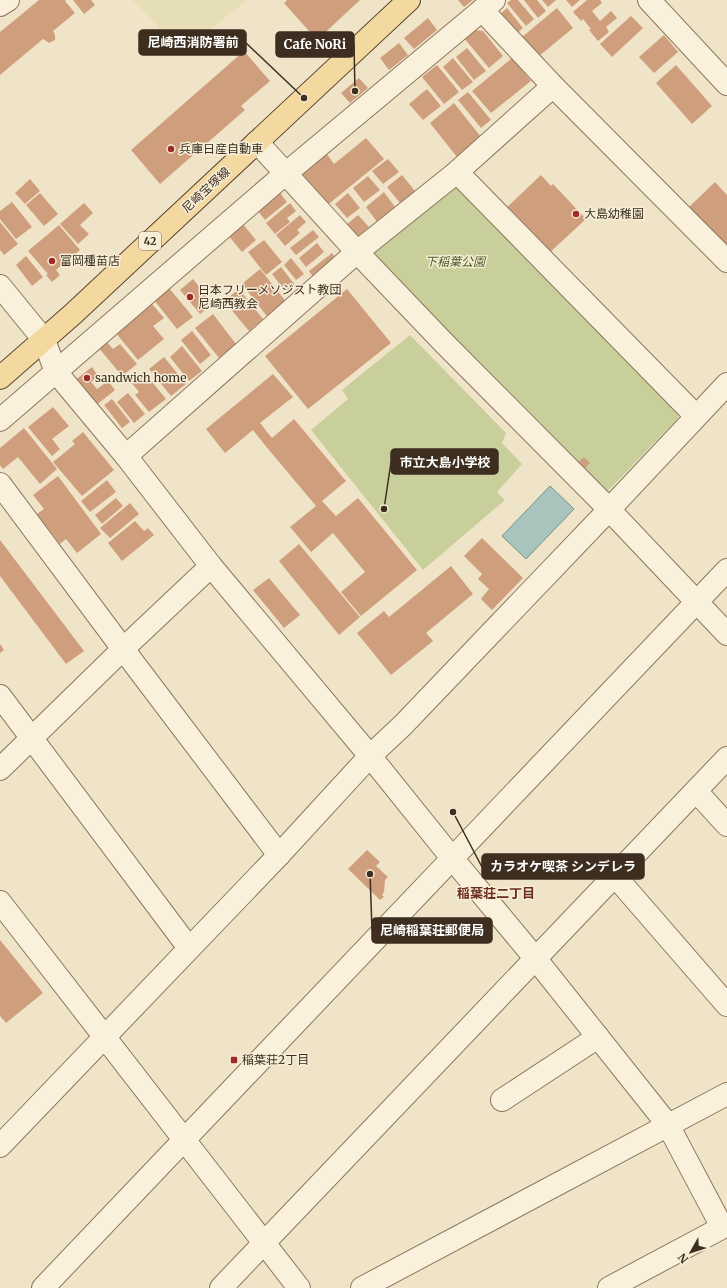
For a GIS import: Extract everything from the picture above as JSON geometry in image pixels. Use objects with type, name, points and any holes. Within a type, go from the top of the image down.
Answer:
[{"type":"main road","name":"尼崎宝塚線","points":[[0,378],[44,340],[409,0]]},
{"type":"street","points":[[0,5],[8,0]]},
{"type":"street","points":[[649,0],[727,84]]},
{"type":"street","points":[[0,420],[285,174],[488,5],[553,86],[727,261]]},
{"type":"street","points":[[126,456],[357,252],[457,172],[553,86]]},
{"type":"street","points":[[257,142],[357,252],[444,343],[608,509],[727,634]]},
{"type":"street","points":[[457,172],[696,416]]},
{"type":"street","points":[[0,286],[44,340],[56,372],[126,456],[211,566],[370,756],[535,958],[668,1125],[725,1226],[609,1288]]},
{"type":"street","points":[[0,1146],[279,855],[370,756],[403,724],[727,384]]},
{"type":"street","points":[[0,484],[279,855]]},
{"type":"street","points":[[0,769],[211,566]]},
{"type":"street","points":[[43,1288],[727,570]]},
{"type":"street","points":[[0,696],[189,948]]},
{"type":"street","points":[[221,1288],[727,758]]},
{"type":"street","points":[[696,791],[727,825]]},
{"type":"street","points":[[615,876],[727,1005]]},
{"type":"street","points":[[0,902],[299,1288]]},
{"type":"street","points":[[502,1100],[598,1037]]},
{"type":"street","points":[[362,1288],[727,1094]]},
{"type":"shaded area","points":[[132,0],[247,0],[203,35],[172,51],[155,23]]},
{"type":"green space","name":"下稲葉公園","points":[[452,187],[466,189],[679,410],[678,418],[608,491],[599,491],[373,261],[374,254]]},
{"type":"green space","points":[[410,335],[506,433],[502,443],[522,464],[497,492],[505,500],[423,570],[311,430],[348,399],[342,390]]},
{"type":"water","points":[[550,486],[574,509],[526,559],[502,536]]},
{"type":"building","points":[[39,0],[66,0],[65,1],[75,13],[53,31],[55,40],[49,43],[43,39],[0,75],[0,32]]},
{"type":"building","points":[[73,0],[91,0],[95,5],[84,14]]},
{"type":"building","points":[[287,0],[360,0],[317,40],[284,3]]},
{"type":"building","points":[[458,0],[473,0],[464,7]]},
{"type":"building","points":[[511,0],[518,0],[534,19],[526,26],[507,3]]},
{"type":"building","points":[[524,0],[537,0],[546,11],[538,18]]},
{"type":"building","points":[[542,0],[556,0],[548,7]]},
{"type":"building","points":[[566,0],[580,0],[572,7]]},
{"type":"building","points":[[587,0],[600,0],[602,3],[592,11],[600,21],[611,11],[617,18],[606,27],[609,32],[598,41],[589,30],[591,29],[583,19],[581,21],[573,12]]},
{"type":"building","points":[[507,8],[523,28],[515,35],[499,15]]},
{"type":"building","points":[[557,8],[573,28],[538,57],[522,37]]},
{"type":"building","points":[[631,16],[643,28],[612,57],[600,44]]},
{"type":"building","points":[[428,18],[437,30],[414,49],[404,38]]},
{"type":"building","points":[[475,30],[483,31],[503,56],[489,68],[464,38]]},
{"type":"building","points":[[664,35],[678,52],[654,73],[639,57]]},
{"type":"building","points":[[399,43],[408,55],[389,70],[380,58]]},
{"type":"building","points":[[467,48],[486,71],[474,80],[456,57]]},
{"type":"building","points":[[244,51],[270,81],[241,106],[245,110],[160,184],[131,150]]},
{"type":"building","points":[[453,58],[473,82],[462,90],[443,67]]},
{"type":"building","points":[[512,58],[531,81],[491,113],[472,91]]},
{"type":"building","points":[[437,65],[459,92],[444,104],[422,77]]},
{"type":"building","points":[[676,65],[712,106],[692,124],[656,83]]},
{"type":"building","points":[[359,78],[368,88],[350,103],[341,93]]},
{"type":"building","points":[[427,89],[441,106],[423,120],[409,104]]},
{"type":"building","points":[[468,92],[491,120],[481,128],[458,100]]},
{"type":"building","points":[[454,103],[481,137],[457,157],[430,123]]},
{"type":"building","points":[[366,138],[384,159],[325,207],[299,175],[326,153],[334,164]]},
{"type":"building","points":[[388,159],[399,172],[383,184],[372,171]]},
{"type":"building","points":[[402,175],[415,191],[400,203],[387,187]]},
{"type":"building","points":[[541,175],[551,186],[553,184],[586,219],[547,255],[504,210]]},
{"type":"building","points":[[368,176],[380,190],[364,202],[353,188]]},
{"type":"building","points":[[30,179],[40,191],[25,204],[15,193]]},
{"type":"building","points":[[715,182],[727,195],[727,250],[687,209]]},
{"type":"building","points":[[384,192],[395,207],[377,222],[366,207]]},
{"type":"building","points":[[40,193],[58,214],[44,226],[26,205]]},
{"type":"building","points":[[280,193],[287,202],[265,220],[258,211]]},
{"type":"building","points":[[348,193],[360,208],[347,218],[335,204]]},
{"type":"building","points":[[12,202],[32,227],[16,239],[0,219],[0,211]]},
{"type":"building","points":[[84,203],[93,213],[80,225],[89,234],[78,244],[60,224]]},
{"type":"building","points":[[290,203],[296,211],[287,218],[290,222],[275,234],[266,223]]},
{"type":"building","points":[[300,215],[306,222],[297,230],[300,233],[285,246],[276,235]]},
{"type":"building","points":[[358,215],[369,227],[356,238],[346,225]]},
{"type":"building","points":[[0,222],[18,244],[4,255],[0,250]]},
{"type":"building","points":[[242,223],[256,240],[242,252],[228,235]]},
{"type":"building","name":"富岡種苗店","points":[[59,225],[80,250],[56,270],[60,275],[52,282],[46,275],[48,274],[28,251]]},
{"type":"building","points":[[313,230],[319,237],[296,255],[290,248]]},
{"type":"building","points":[[264,240],[282,262],[266,275],[248,252]]},
{"type":"building","points":[[317,243],[324,252],[306,267],[299,258]]},
{"type":"building","points":[[332,253],[338,261],[315,280],[309,271]]},
{"type":"building","points":[[26,256],[43,277],[32,286],[16,265]]},
{"type":"building","points":[[291,258],[304,274],[296,280],[284,265]]},
{"type":"building","points":[[281,267],[295,285],[286,292],[272,274]]},
{"type":"building","points":[[260,269],[288,304],[269,319],[242,284]]},
{"type":"building","points":[[193,279],[213,304],[200,314],[180,290]]},
{"type":"building","points":[[169,288],[193,317],[177,329],[154,300]]},
{"type":"building","points":[[239,289],[263,319],[249,331],[224,301]]},
{"type":"building","points":[[347,289],[391,343],[308,409],[265,356]]},
{"type":"building","points":[[152,304],[164,318],[153,326],[164,339],[138,360],[116,333]]},
{"type":"building","points":[[213,314],[236,344],[219,358],[195,328]]},
{"type":"building","points":[[192,331],[211,355],[200,364],[181,340]]},
{"type":"building","points":[[106,341],[113,349],[120,344],[137,364],[122,376],[98,347]]},
{"type":"building","points":[[182,346],[202,371],[189,381],[170,357]]},
{"type":"building","points":[[164,357],[186,384],[171,396],[149,369]]},
{"type":"building","points":[[92,367],[98,376],[91,382],[97,389],[108,381],[115,390],[94,407],[74,381]]},
{"type":"building","points":[[144,372],[166,399],[149,412],[135,395],[139,392],[131,382]]},
{"type":"building","points":[[273,374],[293,397],[260,423],[272,438],[294,419],[346,481],[322,501],[336,516],[358,498],[417,570],[361,616],[341,592],[365,572],[333,533],[311,552],[290,527],[316,506],[253,430],[225,453],[206,429]]},
{"type":"building","points":[[128,393],[145,414],[134,423],[117,402]]},
{"type":"building","points":[[112,399],[130,422],[122,428],[104,405]]},
{"type":"building","points":[[53,407],[69,426],[52,439],[60,449],[52,456],[28,427]]},
{"type":"building","points":[[24,428],[57,469],[40,484],[18,457],[3,469],[0,465],[0,448]]},
{"type":"building","points":[[83,432],[114,470],[82,496],[53,462],[75,444],[72,441]]},
{"type":"building","points":[[584,457],[590,463],[582,471],[576,464]]},
{"type":"building","points":[[58,476],[101,534],[77,553],[66,539],[60,544],[37,514],[44,509],[33,495]]},
{"type":"building","points":[[107,480],[116,492],[90,512],[81,501]]},
{"type":"building","points":[[116,498],[123,506],[102,524],[95,515]]},
{"type":"building","points":[[130,503],[139,514],[110,538],[100,528]]},
{"type":"building","points":[[135,521],[144,531],[148,528],[154,535],[122,561],[108,543]]},
{"type":"building","points":[[482,538],[523,578],[492,610],[481,599],[489,589],[478,579],[482,574],[464,556]]},
{"type":"building","points":[[0,540],[84,651],[66,664],[0,576]]},
{"type":"building","points":[[299,544],[360,617],[339,635],[279,561]]},
{"type":"building","points":[[451,566],[473,594],[426,633],[433,641],[391,675],[357,633],[384,611],[389,617]]},
{"type":"building","points":[[269,578],[300,615],[284,628],[253,590]]},
{"type":"building","points":[[0,644],[4,650],[0,653]]},
{"type":"building","points":[[367,850],[380,862],[376,866],[388,877],[385,880],[384,892],[382,895],[384,897],[380,900],[348,869]]},
{"type":"building","points":[[0,940],[43,993],[6,1023],[0,1016]]},
{"type":"place","name":"Cafe NoRi","points":[[355,91]]},
{"type":"place","name":"尼崎西消防署前","points":[[304,98]]},
{"type":"place","name":"兵庫日産自動車","points":[[171,149]]},
{"type":"place","name":"大島幼稚園","points":[[576,214]]},
{"type":"place","name":"富岡種苗店","points":[[52,261]]},
{"type":"place","name":"日本フリーメソジスト教団 尼崎西教会","points":[[190,297]]},
{"type":"place","name":"sandwich home","points":[[87,378]]},
{"type":"place","name":"市立大島小学校","points":[[384,509]]},
{"type":"place","name":"カラオケ喫茶 シンデレラ","points":[[453,812]]},
{"type":"place","name":"尼崎稲葉荘郵便局","points":[[370,874]]},
{"type":"place","name":"稲葉荘2丁目","points":[[234,1060]]},
{"type":"district","name":"稲葉荘二丁目","points":[[496,893]]}]
